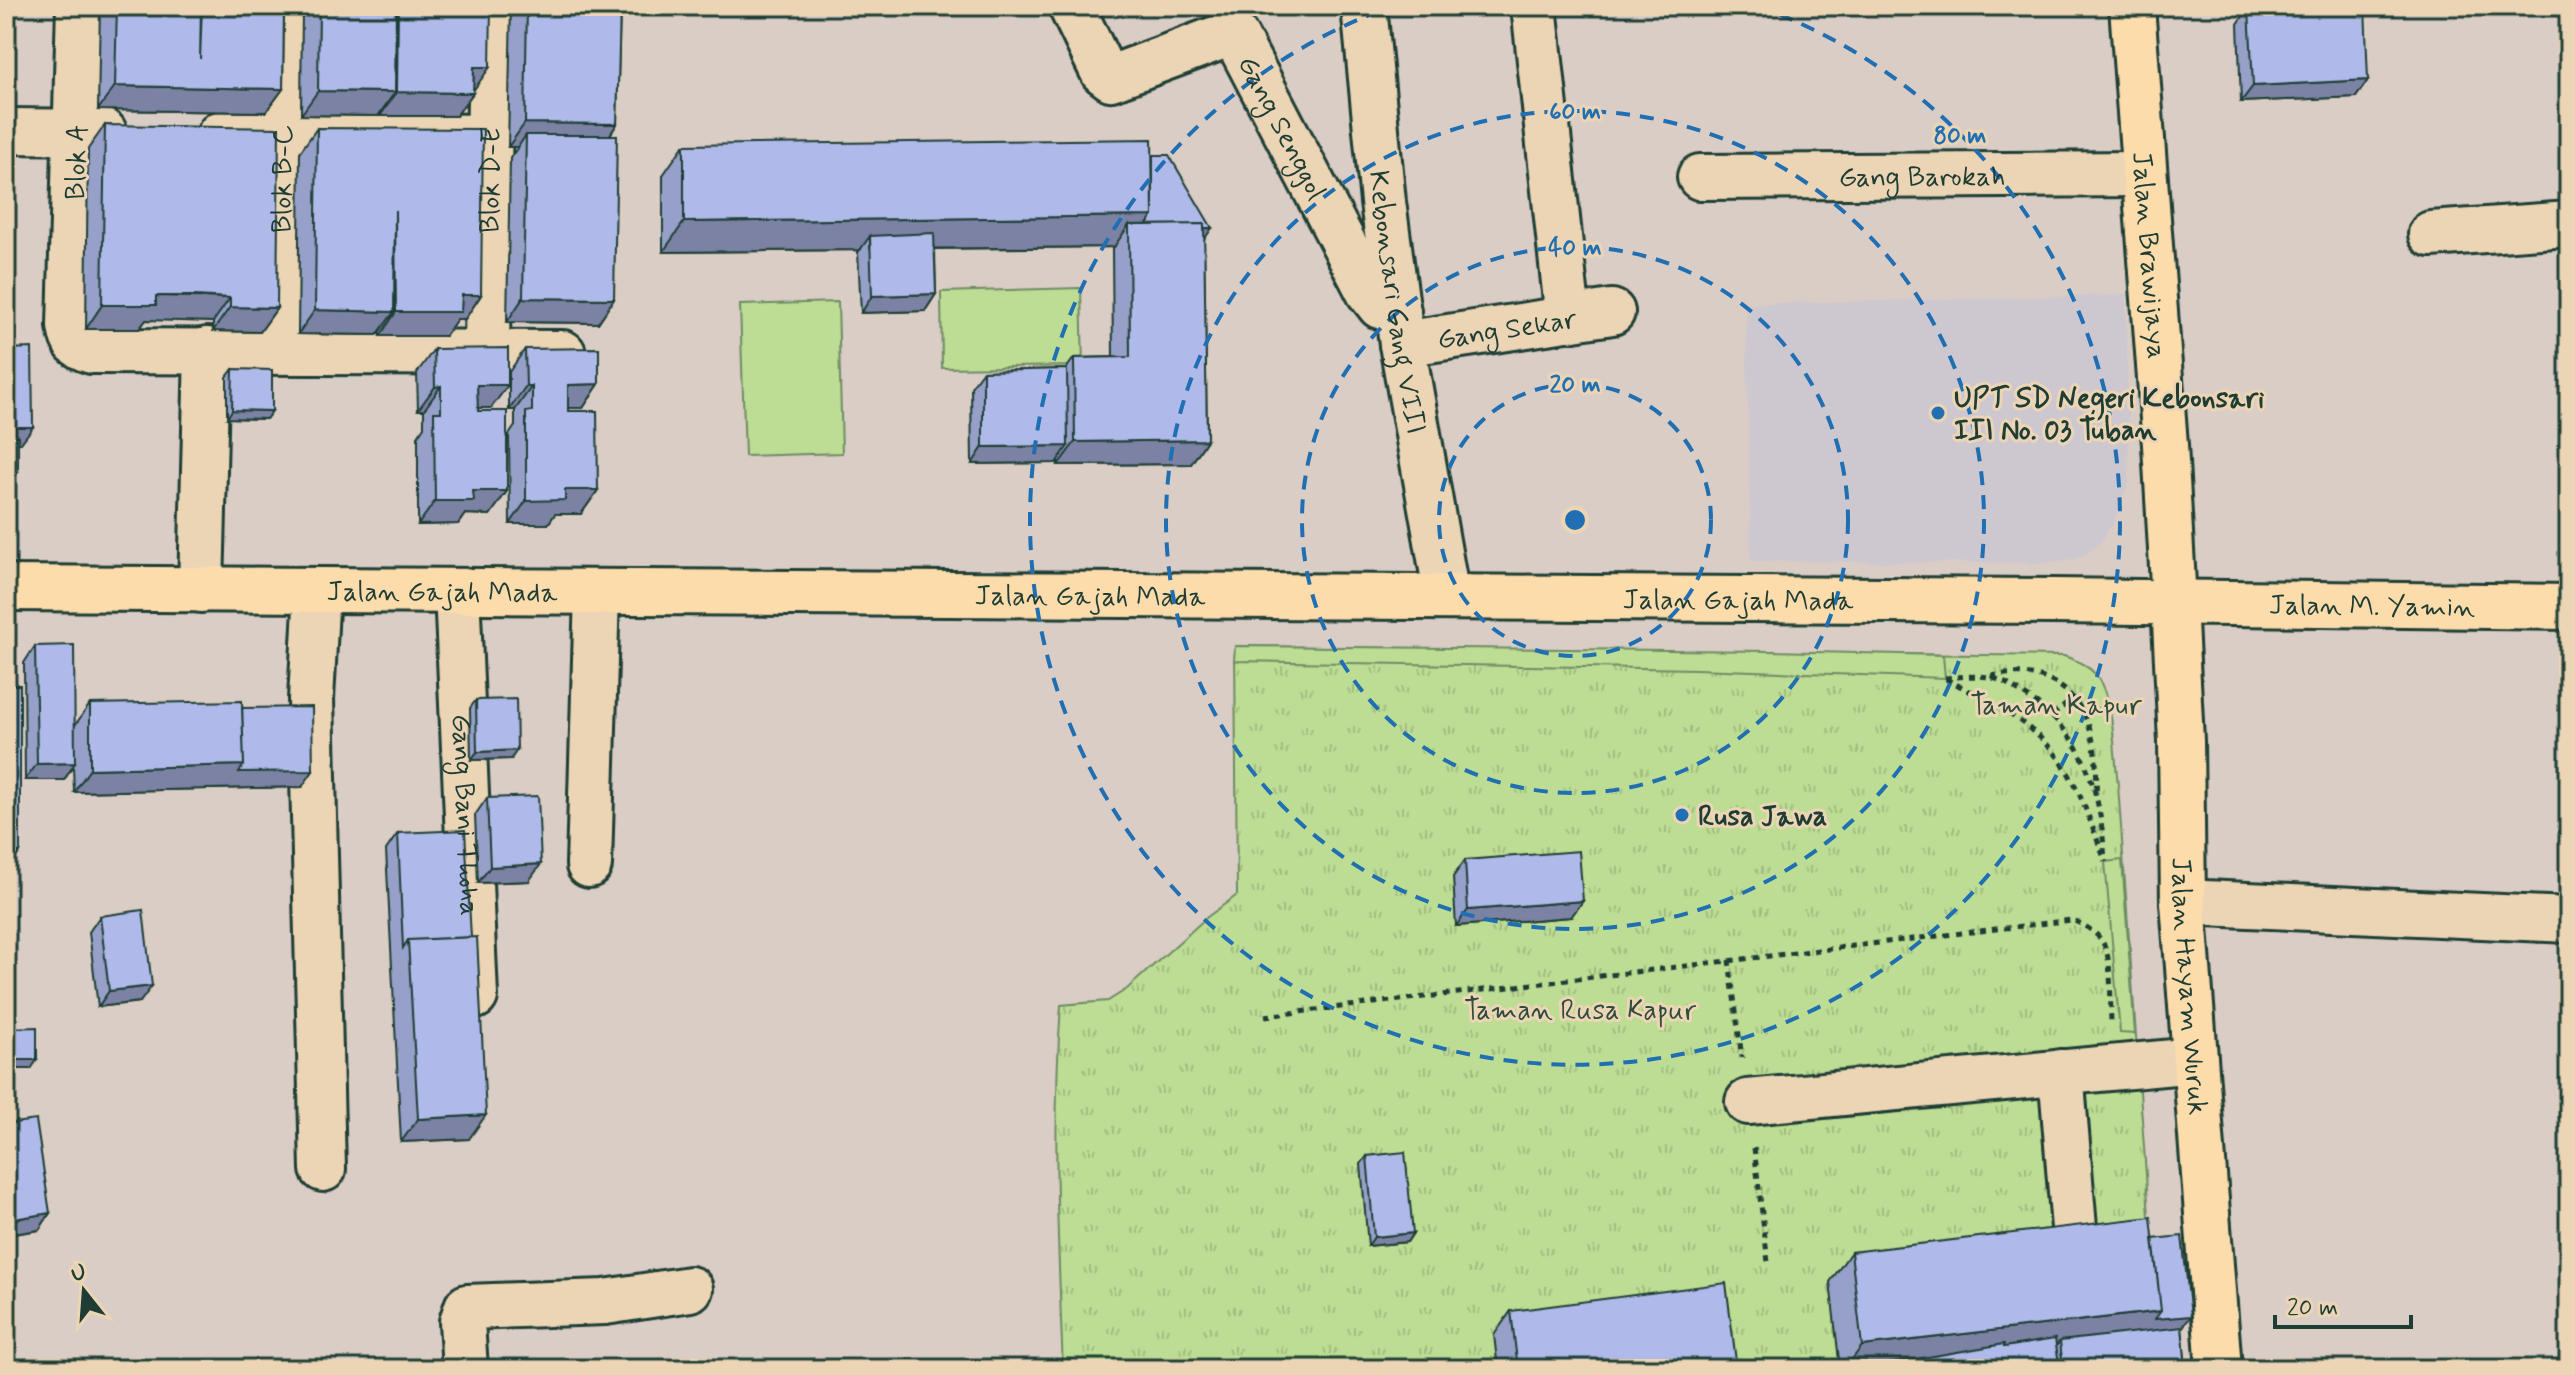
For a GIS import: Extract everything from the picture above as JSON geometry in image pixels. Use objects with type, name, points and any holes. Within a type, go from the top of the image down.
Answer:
[{"type":"main road","name":"Jalan Brawijaya","points":[[2132,6],[2174,602]]},
{"type":"main road","name":"Jalan Gajah Mada","points":[[6,588],[2174,602]]},
{"type":"main road","name":"Jalan M. Yamin","points":[[2174,602],[2569,607]]},
{"type":"main road","name":"Jalan Hayam Wuruk","points":[[2174,602],[2181,741],[2183,902],[2219,1369]]},
{"type":"street","name":"Blok A","points":[[79,6],[71,334],[74,342],[86,349],[207,350]]},
{"type":"street","name":"Blok B-C","points":[[279,351],[283,6]]},
{"type":"street","name":"Blok D-E","points":[[487,352],[491,6]]},
{"type":"street","name":"Gang Senggol","points":[[1071,6],[1103,72],[1111,78],[1221,37],[1236,37],[1369,292],[1400,328]]},
{"type":"street","name":"Kebonsari Gang VIII","points":[[1364,6],[1383,202],[1400,328],[1447,597]]},
{"type":"street","points":[[1534,6],[1568,319]]},
{"type":"street","points":[[6,131],[139,133]]},
{"type":"street","points":[[187,134],[489,137]]},
{"type":"street","name":"Gang Barokah","points":[[1700,177],[2144,174]]},
{"type":"street","points":[[2431,234],[2569,224]]},
{"type":"street","name":"Gang Sekar","points":[[1400,328],[1568,319],[1612,312]]},
{"type":"street","points":[[201,590],[207,350],[563,353]]},
{"type":"street","points":[[317,590],[311,699],[323,1169]]},
{"type":"street","name":"Gang Bani Thoha","points":[[457,591],[477,1039]]},
{"type":"street","points":[[589,865],[597,592]]},
{"type":"street","points":[[2183,902],[2569,920]]},
{"type":"street","points":[[1748,1102],[2195,1060]]},
{"type":"street","points":[[2061,1072],[2074,1228]]},
{"type":"street","points":[[465,1369],[462,1322],[467,1307],[605,1302],[690,1289]]},
{"type":"path","points":[[1988,677],[2002,681],[2053,715],[2070,734],[2081,754],[2096,798],[2105,862],[2074,783],[2061,760],[2023,724],[1994,704],[1945,678],[1988,677],[2014,672],[2033,674],[2063,688],[2074,698],[2090,728],[2098,770],[2096,798]]},
{"type":"path","points":[[2053,715],[2074,698]]},
{"type":"path","points":[[1265,1016],[2072,920],[2098,937],[2107,952],[2114,1068]]},
{"type":"shaded area","name":"UPT SD Negeri Kebonsari III No. 03 Tuban","points":[[2126,295],[2129,480],[2114,523],[2098,545],[2087,553],[2074,559],[2041,563],[1751,561],[1746,304]]},
{"type":"green space","points":[[1081,288],[1083,366],[942,368],[941,292]]},
{"type":"green space","points":[[838,302],[842,453],[745,456],[740,305]]},
{"type":"green space","name":"Taman Rusa Kapur","points":[[1235,646],[2064,656],[2089,668],[2096,675],[2107,698],[2114,743],[2158,1342],[1919,1369],[1063,1369],[1056,1142],[1061,1005],[1108,1001],[1127,989],[1206,918],[1237,895]]},
{"type":"green space","points":[[1235,646],[1943,655],[1945,678],[1696,669],[1234,661]]},
{"type":"green space","points":[[2122,860],[2135,1034],[2120,1033],[2105,862]]},
{"type":"building","points":[[117,6],[201,6],[200,59],[202,6],[284,6],[283,89],[115,86]]},
{"type":"building","points":[[319,6],[396,6],[395,92],[318,91]]},
{"type":"building","points":[[398,6],[491,6],[490,67],[474,67],[473,93],[397,92]]},
{"type":"building","points":[[527,6],[620,6],[617,124],[525,123]]},
{"type":"building","points":[[2365,6],[2368,80],[2253,86],[2249,7]]},
{"type":"building","points":[[105,125],[279,128],[277,308],[230,307],[230,298],[194,296],[156,296],[156,305],[102,305]]},
{"type":"building","points":[[317,128],[483,129],[481,295],[462,295],[461,312],[396,312],[395,210],[394,312],[315,310]]},
{"type":"building","points":[[526,135],[617,135],[614,299],[523,298]]},
{"type":"building","points":[[1152,139],[1153,216],[684,222],[684,145]]},
{"type":"building","points":[[1153,155],[1169,155],[1212,228],[1204,228],[1204,224],[1147,225],[1153,216]]},
{"type":"building","points":[[1204,224],[1207,440],[1075,442],[1074,358],[1130,357],[1129,225]]},
{"type":"building","points":[[934,233],[936,294],[872,296],[870,236]]},
{"type":"building","points":[[32,348],[33,427],[6,427],[6,349]]},
{"type":"building","points":[[508,348],[508,385],[477,385],[478,411],[507,411],[507,491],[473,491],[474,501],[435,501],[434,412],[441,412],[441,386],[435,387],[434,349]]},
{"type":"building","points":[[599,348],[599,384],[568,385],[568,411],[597,411],[598,490],[565,490],[565,500],[526,501],[526,412],[532,411],[532,386],[526,386],[525,349]]},
{"type":"building","points":[[233,369],[272,370],[272,411],[232,410]]},
{"type":"building","points":[[1067,369],[1068,446],[983,447],[983,371]]},
{"type":"building","points":[[18,436],[18,472],[6,473],[6,437]]},
{"type":"building","points":[[74,645],[75,763],[37,764],[35,646]]},
{"type":"building","points":[[6,685],[20,685],[20,852],[6,852]]},
{"type":"building","points":[[516,699],[517,750],[477,752],[476,700]]},
{"type":"building","points":[[242,701],[244,765],[90,769],[90,704]]},
{"type":"building","points":[[312,707],[313,771],[239,772],[244,765],[242,708]]},
{"type":"building","points":[[538,796],[541,864],[490,867],[487,798]]},
{"type":"building","points":[[465,830],[471,937],[408,940],[403,948],[398,833]]},
{"type":"building","points":[[1579,851],[1583,901],[1468,910],[1465,860]]},
{"type":"building","points":[[143,910],[152,986],[109,991],[100,916]]},
{"type":"building","points":[[477,937],[486,1115],[418,1119],[408,940]]},
{"type":"building","points":[[37,1027],[37,1060],[6,1060],[6,1028]]},
{"type":"building","points":[[36,1120],[50,1213],[14,1219],[6,1165],[6,1124]]},
{"type":"building","points":[[1405,1152],[1413,1233],[1374,1237],[1367,1156]]},
{"type":"building","points":[[2151,1217],[2161,1311],[1862,1346],[1851,1252]]},
{"type":"building","points":[[2182,1236],[2191,1316],[2155,1319],[2161,1311],[2153,1239]]},
{"type":"building","points":[[1726,1283],[1737,1369],[1518,1369],[1511,1311]]},
{"type":"building","points":[[2182,1327],[2186,1369],[2063,1369],[2060,1341]]},
{"type":"building","points":[[2055,1339],[2060,1369],[1841,1369],[2004,1344],[2004,1347]]},
{"type":"place","name":"UPT SD Negeri Kebonsari III No. 03 Tuban","points":[[1938,413]]},
{"type":"place","name":"Rusa Jawa","points":[[1682,815]]},
{"type":"park label","name":"Taman Kapur","points":[[2056,704]]}]
